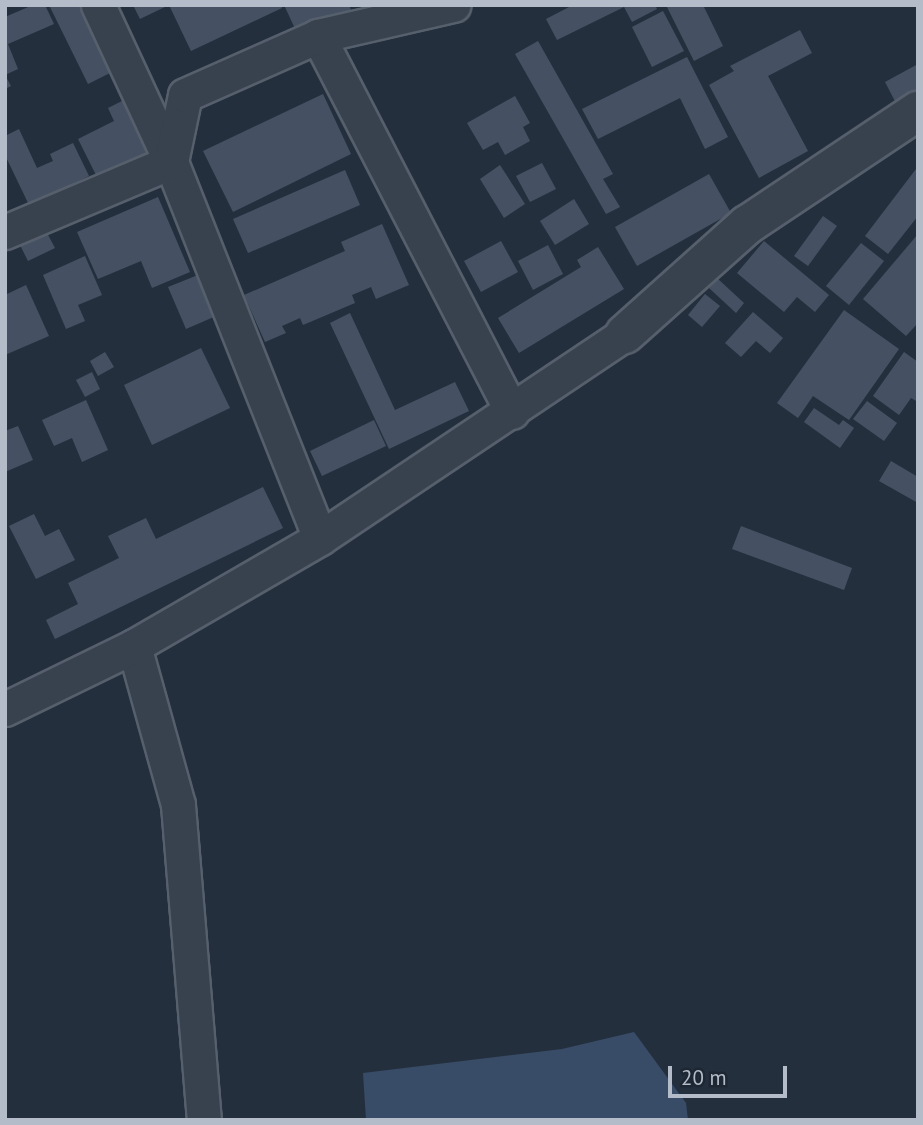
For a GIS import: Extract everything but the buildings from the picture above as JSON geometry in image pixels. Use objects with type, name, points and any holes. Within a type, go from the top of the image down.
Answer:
[{"type":"street","points":[[98,5],[171,162],[320,538]]},
{"type":"street","points":[[171,162],[185,95],[318,36],[452,6]]},
{"type":"street","points":[[318,36],[512,411]]},
{"type":"street","points":[[5,709],[134,646],[320,538],[625,334],[747,225],[918,111]]},
{"type":"street","points":[[5,232],[171,162]]},
{"type":"street","points":[[134,646],[178,805],[204,1120]]},
{"type":"water","points":[[634,1032],[686,1103],[688,1120],[366,1120],[363,1073],[562,1049]]}]
